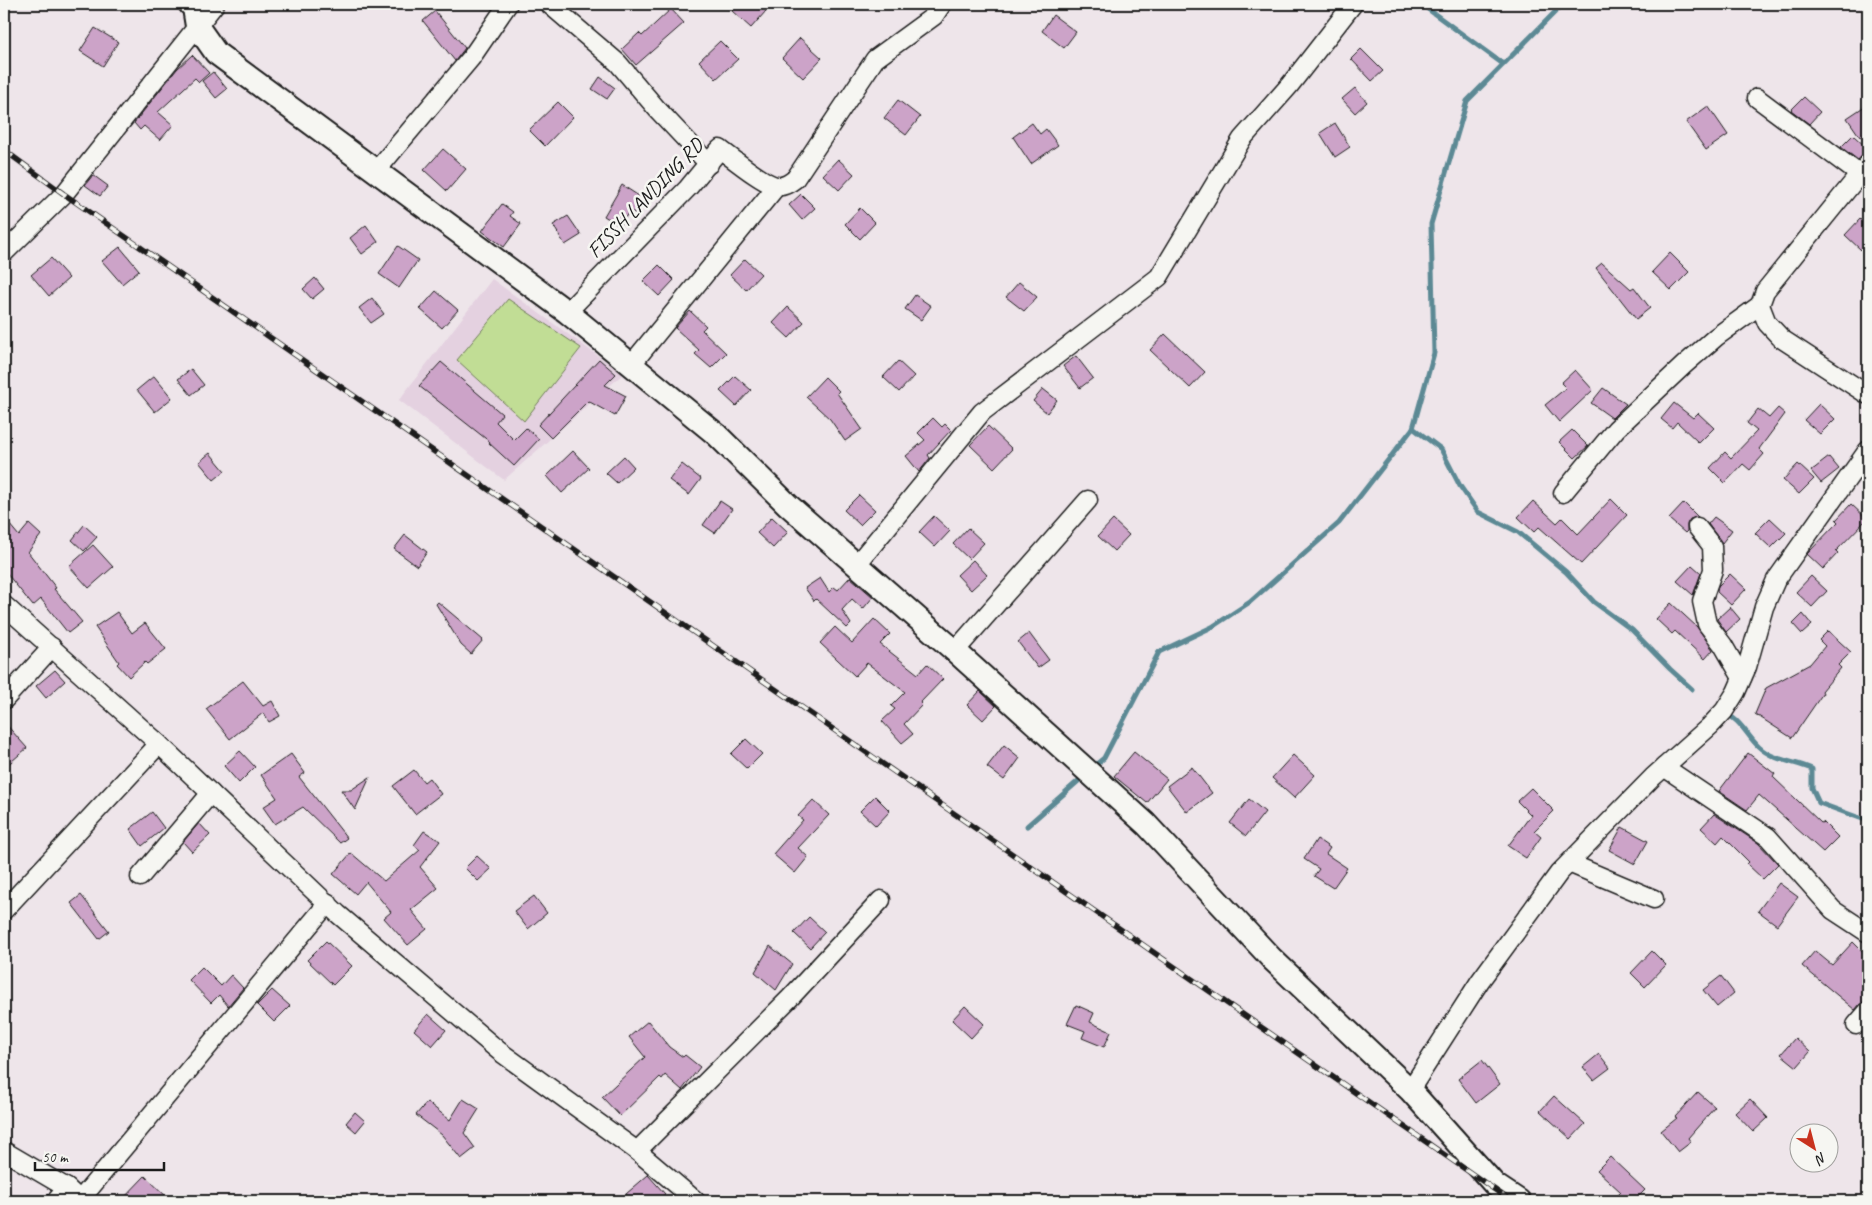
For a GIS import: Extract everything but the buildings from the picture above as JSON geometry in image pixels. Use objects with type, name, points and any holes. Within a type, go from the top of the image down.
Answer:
[{"type":"main road","points":[[190,4],[194,8],[197,26],[216,54],[567,312],[717,435],[788,505],[955,651],[1146,824],[1272,959],[1410,1090],[1495,1185],[1518,1201]]},
{"type":"street","points":[[4,253],[64,194],[215,4]]},
{"type":"street","points":[[376,171],[471,58],[508,4]]},
{"type":"street","points":[[549,4],[618,63],[657,109],[709,164]]},
{"type":"street","points":[[631,365],[776,186],[790,183],[799,174],[875,59],[934,16],[942,4]]},
{"type":"street","points":[[857,564],[982,412],[1158,277],[1242,139],[1289,86],[1353,4]]},
{"type":"street","points":[[1563,493],[1616,429],[1696,354],[1760,305],[1765,292],[1864,169],[1757,98]]},
{"type":"street","name":"FISSH LANDING RD","points":[[567,312],[688,188],[720,149],[767,182],[776,186]]},
{"type":"street","points":[[1760,305],[1767,323],[1782,339],[1868,395]]},
{"type":"street","points":[[1410,1090],[1480,981],[1554,880],[1664,767],[1724,711],[1742,678],[1756,638],[1764,607],[1776,580],[1868,450]]},
{"type":"street","points":[[955,651],[1088,500]]},
{"type":"street","points":[[1697,527],[1712,546],[1713,570],[1702,601],[1707,624],[1723,645],[1742,678]]},
{"type":"street","points":[[4,605],[158,744],[328,903],[498,1051],[637,1151],[696,1201]]},
{"type":"street","points":[[4,700],[52,647]]},
{"type":"street","points":[[4,910],[158,744]]},
{"type":"street","points":[[1664,767],[1768,837],[1833,910],[1868,933]]},
{"type":"street","points":[[140,877],[211,793]]},
{"type":"street","points":[[1569,863],[1654,899]]},
{"type":"street","points":[[637,1151],[790,998],[881,900]]},
{"type":"street","points":[[4,1151],[72,1198],[328,903]]},
{"type":"street","points":[[1856,1025],[1868,1012]]},
{"type":"shaded area","points":[[492,279],[623,374],[504,480],[399,400]]},
{"type":"green space","points":[[508,299],[581,348],[524,421],[457,360]]},
{"type":"waterway","points":[[1421,4],[1503,64]]},
{"type":"waterway","points":[[1092,768],[1104,758],[1159,652],[1212,627],[1250,602],[1339,523],[1413,428],[1434,353],[1431,224],[1467,101],[1563,4]]},
{"type":"waterway","points":[[1413,428],[1441,449],[1460,486],[1478,512],[1518,532],[1566,572],[1594,602],[1632,630],[1692,689]]},
{"type":"waterway","points":[[1733,718],[1765,752],[1812,769],[1812,788],[1819,803],[1868,821]]},
{"type":"waterway","points":[[1027,826],[1084,776]]},
{"type":"railway","points":[[4,150],[64,194],[1511,1201]]}]
